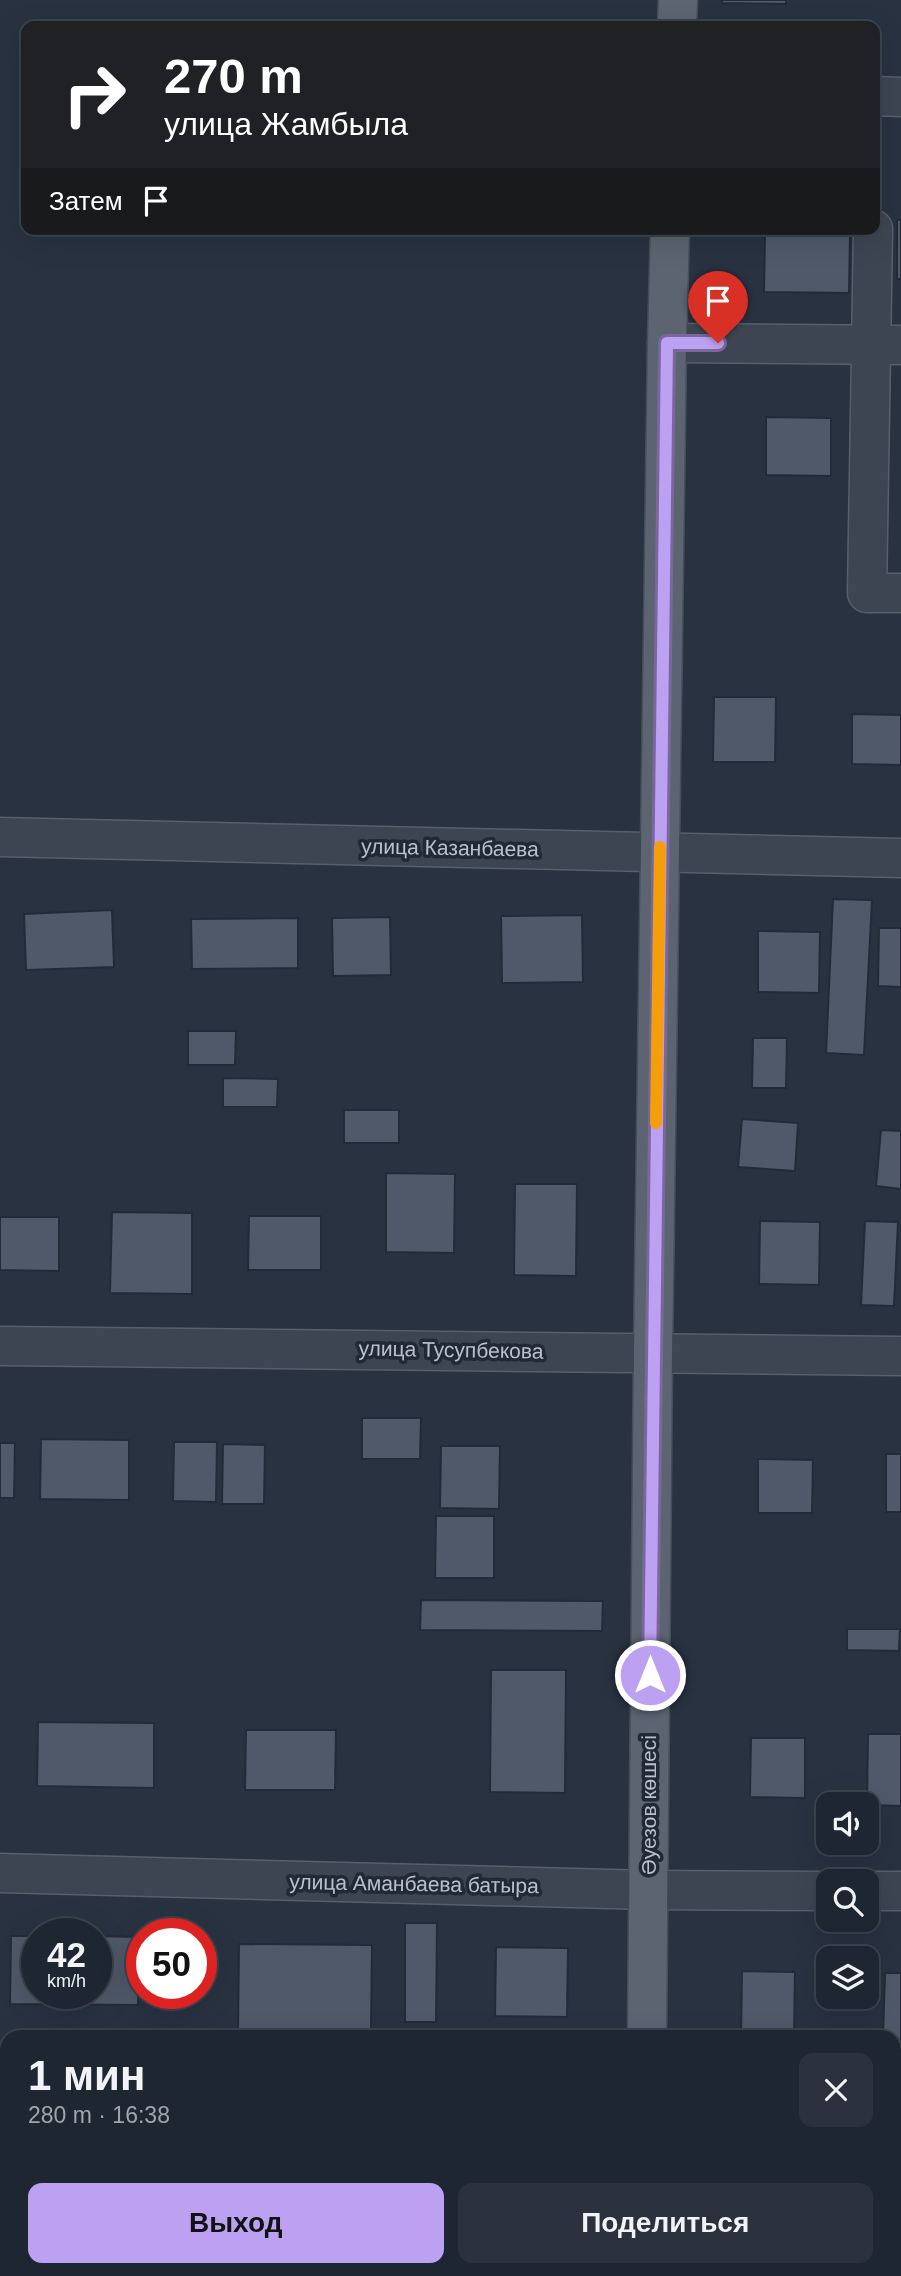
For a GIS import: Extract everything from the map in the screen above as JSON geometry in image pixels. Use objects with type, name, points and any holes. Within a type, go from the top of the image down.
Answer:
[{"type":"main road","points":[[677,21],[678,0]]},
{"type":"main road","name":"Әуезов көшесі","points":[[647,2030],[653,1352],[670,235]]},
{"type":"street","points":[[880,96],[901,97]]},
{"type":"street","points":[[874,235],[886,345],[867,593],[901,593]]},
{"type":"street","points":[[667,343],[886,345]]},
{"type":"street","name":"улица Казанбаева","points":[[0,837],[901,859]]},
{"type":"street","name":"улица Тусупбекова","points":[[0,1346],[901,1356]]},
{"type":"street","name":"улица Аманбаева батыра","points":[[0,1873],[648,1890],[816,1891]]},
{"type":"street","points":[[879,1891],[901,1891]]},
{"type":"building","points":[[722,0],[786,0],[786,4],[722,3]]},
{"type":"building","points":[[897,220],[901,220],[901,279],[897,279]]},
{"type":"building","points":[[765,235],[850,235],[849,293],[764,292]]},
{"type":"building","points":[[766,417],[831,418],[831,476],[766,475]]},
{"type":"building","points":[[714,697],[776,697],[775,762],[713,762]]},
{"type":"building","points":[[852,714],[901,715],[901,765],[852,764]]},
{"type":"building","points":[[833,899],[872,900],[864,1055],[826,1053]]},
{"type":"building","points":[[112,910],[114,967],[26,970],[24,914]]},
{"type":"building","points":[[582,915],[583,982],[502,983],[501,916]]},
{"type":"building","points":[[390,917],[391,975],[333,976],[332,918]]},
{"type":"building","points":[[298,918],[298,968],[192,969],[191,919]]},
{"type":"building","points":[[879,928],[901,928],[901,987],[878,986]]},
{"type":"building","points":[[758,931],[820,932],[819,993],[758,992]]},
{"type":"building","points":[[188,1031],[236,1031],[235,1065],[188,1065]]},
{"type":"building","points":[[753,1038],[787,1038],[786,1088],[752,1088]]},
{"type":"building","points":[[223,1078],[278,1079],[277,1107],[223,1107]]},
{"type":"building","points":[[344,1110],[399,1110],[399,1143],[344,1143]]},
{"type":"building","points":[[742,1119],[798,1123],[795,1171],[738,1167]]},
{"type":"building","points":[[881,1130],[901,1131],[901,1189],[876,1186]]},
{"type":"building","points":[[386,1173],[455,1174],[454,1253],[386,1252]]},
{"type":"building","points":[[515,1184],[577,1184],[576,1276],[514,1275]]},
{"type":"building","points":[[112,1212],[192,1213],[192,1294],[110,1293]]},
{"type":"building","points":[[249,1216],[321,1216],[321,1270],[248,1270]]},
{"type":"building","points":[[0,1217],[59,1217],[59,1271],[0,1270]]},
{"type":"building","points":[[760,1221],[820,1222],[819,1285],[759,1284]]},
{"type":"building","points":[[865,1221],[898,1222],[894,1306],[861,1305]]},
{"type":"building","points":[[362,1418],[421,1418],[420,1459],[362,1459]]},
{"type":"building","points":[[41,1439],[129,1440],[129,1500],[40,1499]]},
{"type":"building","points":[[174,1442],[217,1442],[216,1502],[173,1501]]},
{"type":"building","points":[[0,1443],[15,1443],[14,1498],[0,1498]]},
{"type":"building","points":[[223,1444],[265,1445],[264,1504],[222,1504]]},
{"type":"building","points":[[441,1446],[500,1446],[499,1509],[440,1508]]},
{"type":"building","points":[[886,1454],[901,1454],[901,1512],[886,1512]]},
{"type":"building","points":[[758,1459],[813,1460],[812,1513],[758,1513]]},
{"type":"building","points":[[436,1516],[494,1516],[494,1578],[435,1578]]},
{"type":"building","points":[[421,1600],[603,1601],[602,1631],[420,1630]]},
{"type":"building","points":[[847,1629],[900,1629],[899,1651],[847,1650]]},
{"type":"building","points":[[491,1670],[566,1670],[565,1793],[490,1792]]},
{"type":"building","points":[[38,1722],[154,1723],[154,1788],[37,1786]]},
{"type":"building","points":[[246,1730],[336,1730],[335,1790],[245,1790]]},
{"type":"building","points":[[868,1734],[901,1734],[901,1806],[879,1805],[879,1792],[867,1792]]},
{"type":"building","points":[[751,1738],[805,1738],[805,1798],[750,1797]]},
{"type":"building","points":[[405,1923],[437,1923],[436,2022],[405,2022]]},
{"type":"building","points":[[11,1936],[21,1936],[21,2004],[10,2004]]},
{"type":"building","points":[[112,1936],[126,1937],[126,2005],[112,2005]]},
{"type":"building","points":[[239,1944],[372,1945],[371,2030],[238,2030]]},
{"type":"building","points":[[496,1947],[568,1948],[567,2017],[495,2016]]},
{"type":"building","points":[[742,1971],[795,1972],[794,2030],[741,2030]]},
{"type":"building","points":[[885,1973],[901,1973],[901,2030],[883,2030]]},
{"type":"slow traffic","points":[[656,1123],[660,847]]},
{"type":"route","points":[[650,1675],[667,343],[718,343]]}]
